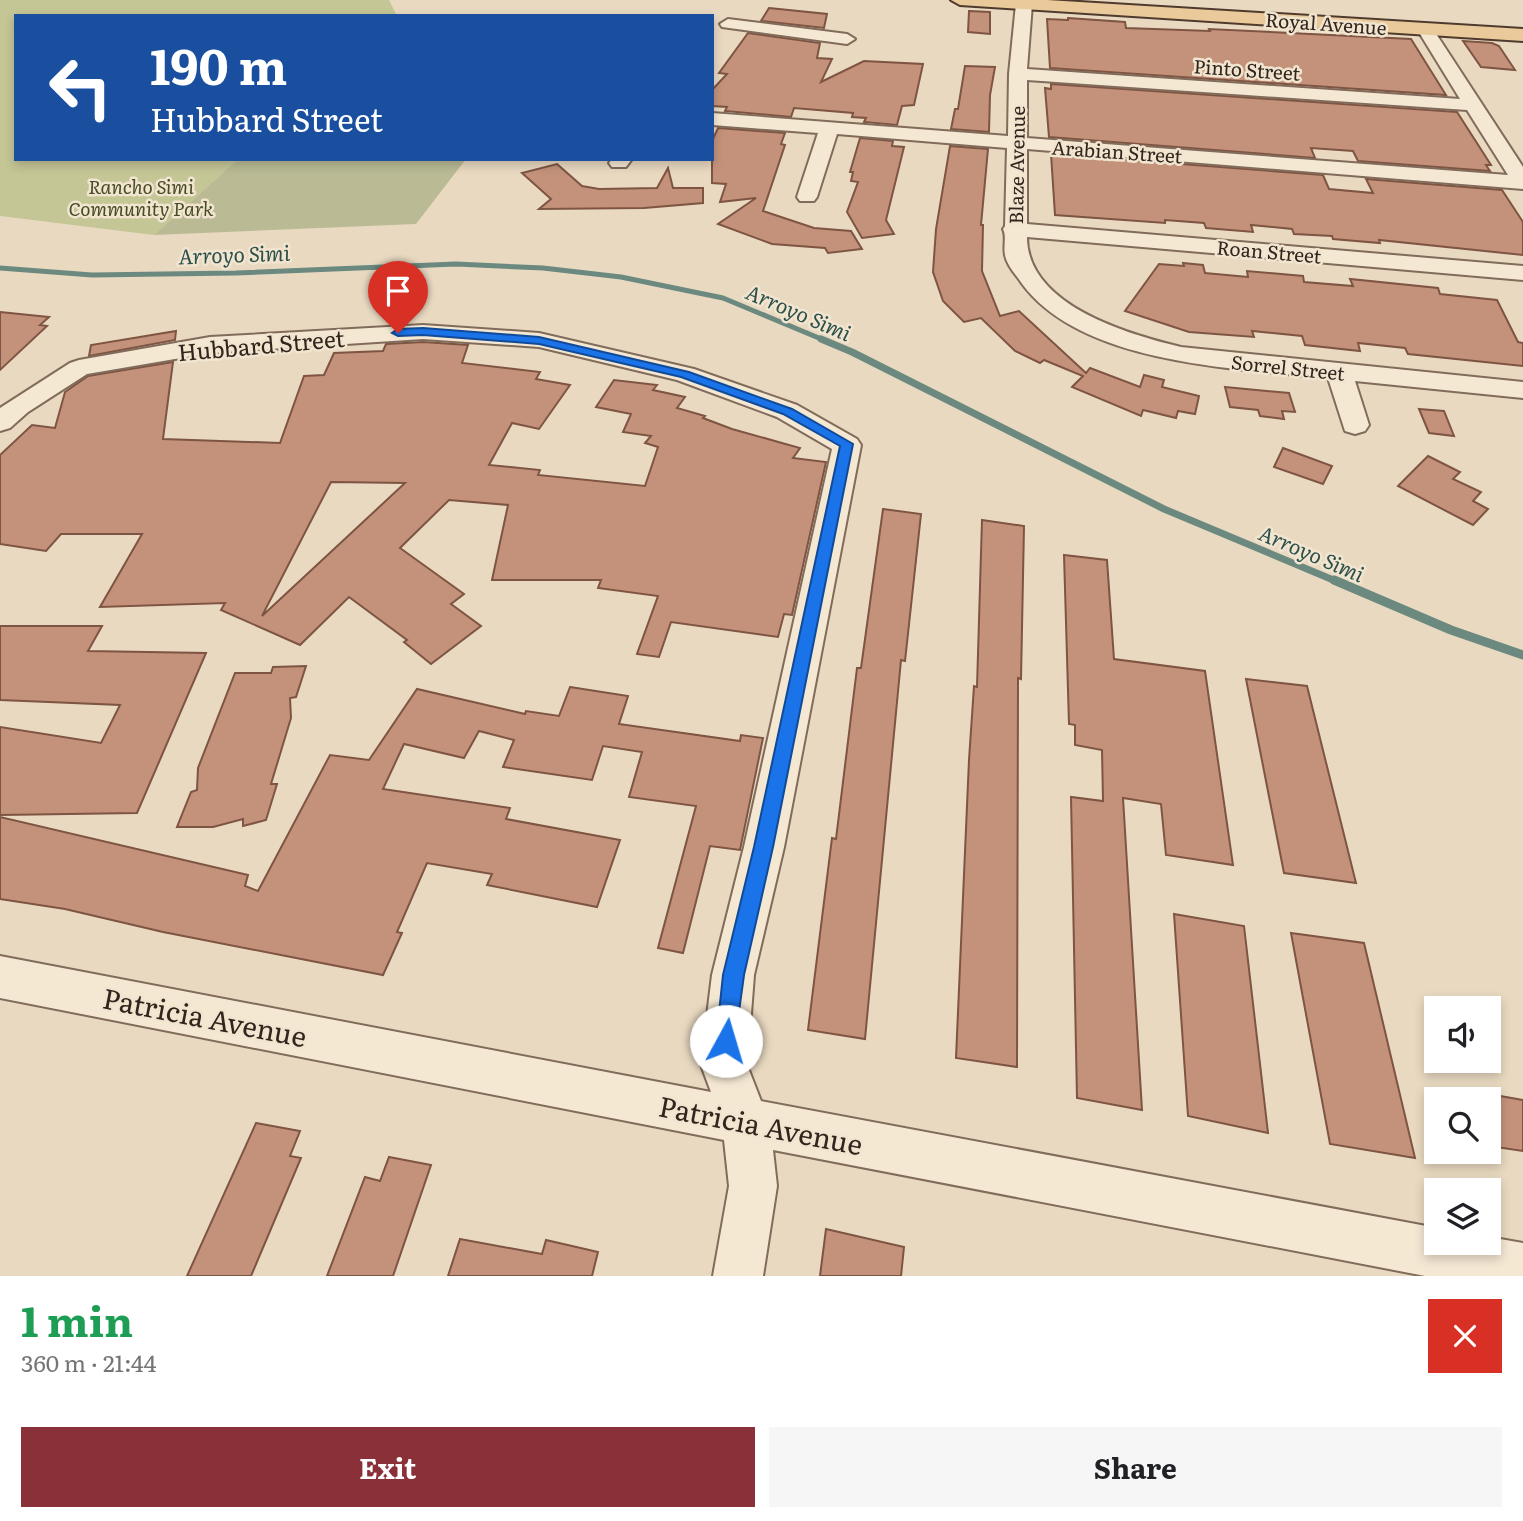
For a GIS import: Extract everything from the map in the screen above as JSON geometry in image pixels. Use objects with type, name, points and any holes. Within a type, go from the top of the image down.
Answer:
[{"type":"main road","name":"Royal Avenue","points":[[960,0],[1523,35]]},
{"type":"street","name":"Blaze Avenue","points":[[1024,4],[1018,74],[1014,229],[1016,255],[1021,269],[1043,295],[1061,309]]},
{"type":"street","points":[[714,35],[748,9]]},
{"type":"street","points":[[728,24],[847,38]]},
{"type":"street","points":[[1425,29],[1522,182]]},
{"type":"street","name":"Pinto Street","points":[[1018,74],[1472,105]]},
{"type":"street","name":"Arabian Street","points":[[714,119],[1522,182]]},
{"type":"street","points":[[807,197],[829,128]]},
{"type":"street","name":"Roan Street","points":[[1014,229],[1523,273]]},
{"type":"street","name":"Sorrel Street","points":[[1061,309],[1136,344],[1181,355],[1523,390]]},
{"type":"street","name":"Hubbard Street","points":[[0,422],[19,406],[79,368],[210,345],[423,332],[539,340],[685,374],[787,411],[847,444],[764,847],[733,975],[723,1065],[746,1122],[752,1186],[738,1276]]},
{"type":"street","points":[[1339,372],[1355,425]]},
{"type":"street","name":"Patricia Avenue","points":[[0,977],[1317,1232],[1523,1268]]},
{"type":"green space","name":"Rancho Simi Community Park","points":[[0,0],[389,0],[396,14],[14,14],[14,161],[236,161],[154,235],[0,216]]},
{"type":"green space","points":[[236,161],[464,161],[416,224],[154,235]]},
{"type":"building","points":[[769,8],[827,14],[824,28],[761,21]]},
{"type":"building","points":[[969,11],[990,12],[990,34],[968,32]]},
{"type":"building","points":[[1047,19],[1125,22],[1126,28],[1210,31],[1209,29],[1411,39],[1446,95],[1050,68]]},
{"type":"building","points":[[748,33],[820,43],[817,58],[832,59],[821,82],[864,61],[923,64],[914,105],[902,106],[897,125],[864,122],[866,118],[852,117],[853,113],[794,108],[791,117],[725,111],[727,107],[714,106],[714,88],[727,74],[719,73]]},
{"type":"building","points":[[1463,41],[1499,46],[1515,70],[1481,67]]},
{"type":"building","points":[[965,66],[995,67],[990,95],[989,132],[951,129],[955,109],[958,109]]},
{"type":"building","points":[[1051,84],[1457,112],[1491,165],[1486,165],[1490,171],[1358,161],[1353,151],[1311,148],[1315,158],[1049,137],[1045,88],[1051,89]]},
{"type":"building","points":[[718,128],[785,133],[781,144],[785,145],[763,211],[814,228],[851,231],[862,249],[828,253],[825,248],[772,244],[718,224],[756,198],[720,202],[726,184],[712,183],[714,137]]},
{"type":"building","points":[[860,138],[893,141],[892,146],[904,147],[886,220],[894,234],[862,238],[847,212],[858,182],[851,181],[853,172],[850,172]]},
{"type":"building","points":[[950,146],[988,149],[981,225],[982,271],[1000,316],[1019,311],[1086,373],[1090,368],[1140,387],[1144,375],[1164,380],[1162,387],[1199,396],[1195,414],[1178,411],[1176,418],[1143,410],[1141,416],[1072,387],[1083,376],[1044,360],[1040,363],[1015,351],[981,318],[964,322],[943,301],[933,272],[936,229]]},
{"type":"building","points":[[1051,154],[1323,175],[1329,189],[1373,193],[1366,179],[1502,190],[1523,222],[1523,255],[1379,240],[1380,243],[1333,239],[1332,236],[1294,234],[1292,229],[1251,225],[1253,232],[1206,228],[1204,223],[1055,215]]},
{"type":"building","points":[[557,164],[582,186],[599,189],[657,188],[668,168],[673,188],[703,188],[703,203],[644,208],[539,209],[551,199],[522,173]]},
{"type":"building","points":[[1183,263],[1203,265],[1205,273],[1248,277],[1247,271],[1303,276],[1304,282],[1353,286],[1350,279],[1438,288],[1440,294],[1497,300],[1518,342],[1523,343],[1523,366],[1408,354],[1405,348],[1358,343],[1360,351],[1305,345],[1302,336],[1252,331],[1254,337],[1189,332],[1125,311],[1159,264],[1184,266]]},
{"type":"building","points":[[0,312],[49,317],[40,325],[47,326],[0,370]]},
{"type":"building","points":[[176,331],[175,340],[89,356],[91,345]]},
{"type":"building","points":[[423,342],[468,345],[462,363],[540,372],[536,379],[570,385],[539,429],[512,423],[489,465],[540,470],[538,475],[645,486],[658,447],[645,443],[651,436],[623,432],[631,414],[596,407],[614,380],[657,385],[653,390],[685,397],[677,408],[705,416],[703,418],[732,429],[800,448],[793,458],[826,462],[792,615],[784,614],[778,637],[671,622],[659,657],[637,654],[658,596],[598,588],[601,580],[492,580],[508,505],[449,500],[400,548],[464,594],[451,604],[481,626],[431,664],[404,642],[407,640],[349,597],[300,645],[221,610],[225,603],[100,607],[142,534],[61,534],[46,551],[0,544],[0,455],[32,425],[55,428],[65,392],[88,376],[173,362],[163,439],[280,443],[304,376],[324,375],[334,353],[383,351],[386,344]],"holes":[[[331,482],[405,483],[262,616]]]},
{"type":"building","points":[[1225,387],[1289,393],[1295,412],[1282,411],[1284,419],[1260,416],[1258,410],[1230,407]]},
{"type":"building","points":[[1419,409],[1444,411],[1454,436],[1429,433]]},
{"type":"building","points":[[1283,448],[1332,466],[1323,484],[1274,467]]},
{"type":"building","points":[[1428,456],[1460,472],[1453,479],[1481,492],[1473,501],[1488,509],[1473,525],[1398,486]]},
{"type":"building","points":[[883,509],[921,514],[905,661],[901,660],[865,1039],[808,1030],[832,838],[836,839],[857,668],[861,668]]},
{"type":"building","points":[[982,520],[1024,526],[1021,679],[1018,678],[1017,1067],[956,1058],[969,760],[974,686],[977,687]]},
{"type":"building","points":[[1064,555],[1107,560],[1114,659],[1205,671],[1233,865],[1166,855],[1161,804],[1123,798],[1142,1110],[1077,1098],[1071,797],[1103,801],[1102,750],[1075,745],[1075,725],[1069,724]]},
{"type":"building","points":[[0,626],[102,626],[88,651],[206,653],[137,813],[0,815],[0,727],[101,743],[120,705],[0,700]]},
{"type":"building","points":[[306,666],[296,697],[290,698],[291,718],[271,784],[277,784],[266,820],[243,826],[243,819],[213,827],[177,827],[191,792],[197,790],[198,768],[235,673],[271,673],[273,667]]},
{"type":"building","points":[[1246,679],[1307,686],[1356,883],[1284,873]]},
{"type":"building","points":[[570,687],[628,696],[619,724],[740,741],[741,735],[763,738],[740,850],[710,846],[683,953],[658,948],[696,806],[629,797],[642,752],[603,746],[592,780],[503,767],[514,740],[479,731],[464,758],[404,744],[383,789],[510,808],[506,819],[620,840],[597,907],[487,885],[492,874],[427,863],[397,932],[402,933],[383,975],[163,932],[65,909],[0,899],[0,817],[248,875],[245,886],[258,891],[330,755],[369,760],[417,689],[525,714],[526,711],[559,716]]},
{"type":"building","points":[[1174,914],[1244,926],[1268,1133],[1188,1116]]},
{"type":"building","points":[[1291,933],[1364,943],[1415,1158],[1330,1144]]},
{"type":"building","points":[[1501,1096],[1523,1100],[1523,1151],[1501,1148]]},
{"type":"building","points":[[256,1123],[300,1131],[290,1156],[301,1158],[251,1276],[187,1276]]},
{"type":"building","points":[[389,1157],[431,1165],[393,1276],[327,1276],[365,1177],[380,1181]]},
{"type":"building","points":[[826,1229],[904,1247],[901,1276],[820,1276]]},
{"type":"building","points":[[460,1239],[542,1254],[546,1240],[598,1252],[592,1276],[448,1276]]},
{"type":"waterway","name":"Arroyo Simi","points":[[0,268],[92,275],[236,273],[456,264],[543,268],[621,277],[723,298],[826,341]]},
{"type":"waterway","name":"Arroyo Simi","points":[[821,339],[852,352],[1164,509],[1338,582]]},
{"type":"waterway","name":"Arroyo Simi","points":[[1334,580],[1451,630],[1523,655]]},
{"type":"route","points":[[398,333],[423,332],[539,340],[685,374],[787,411],[847,444],[764,847],[733,975],[726,1041]]}]
